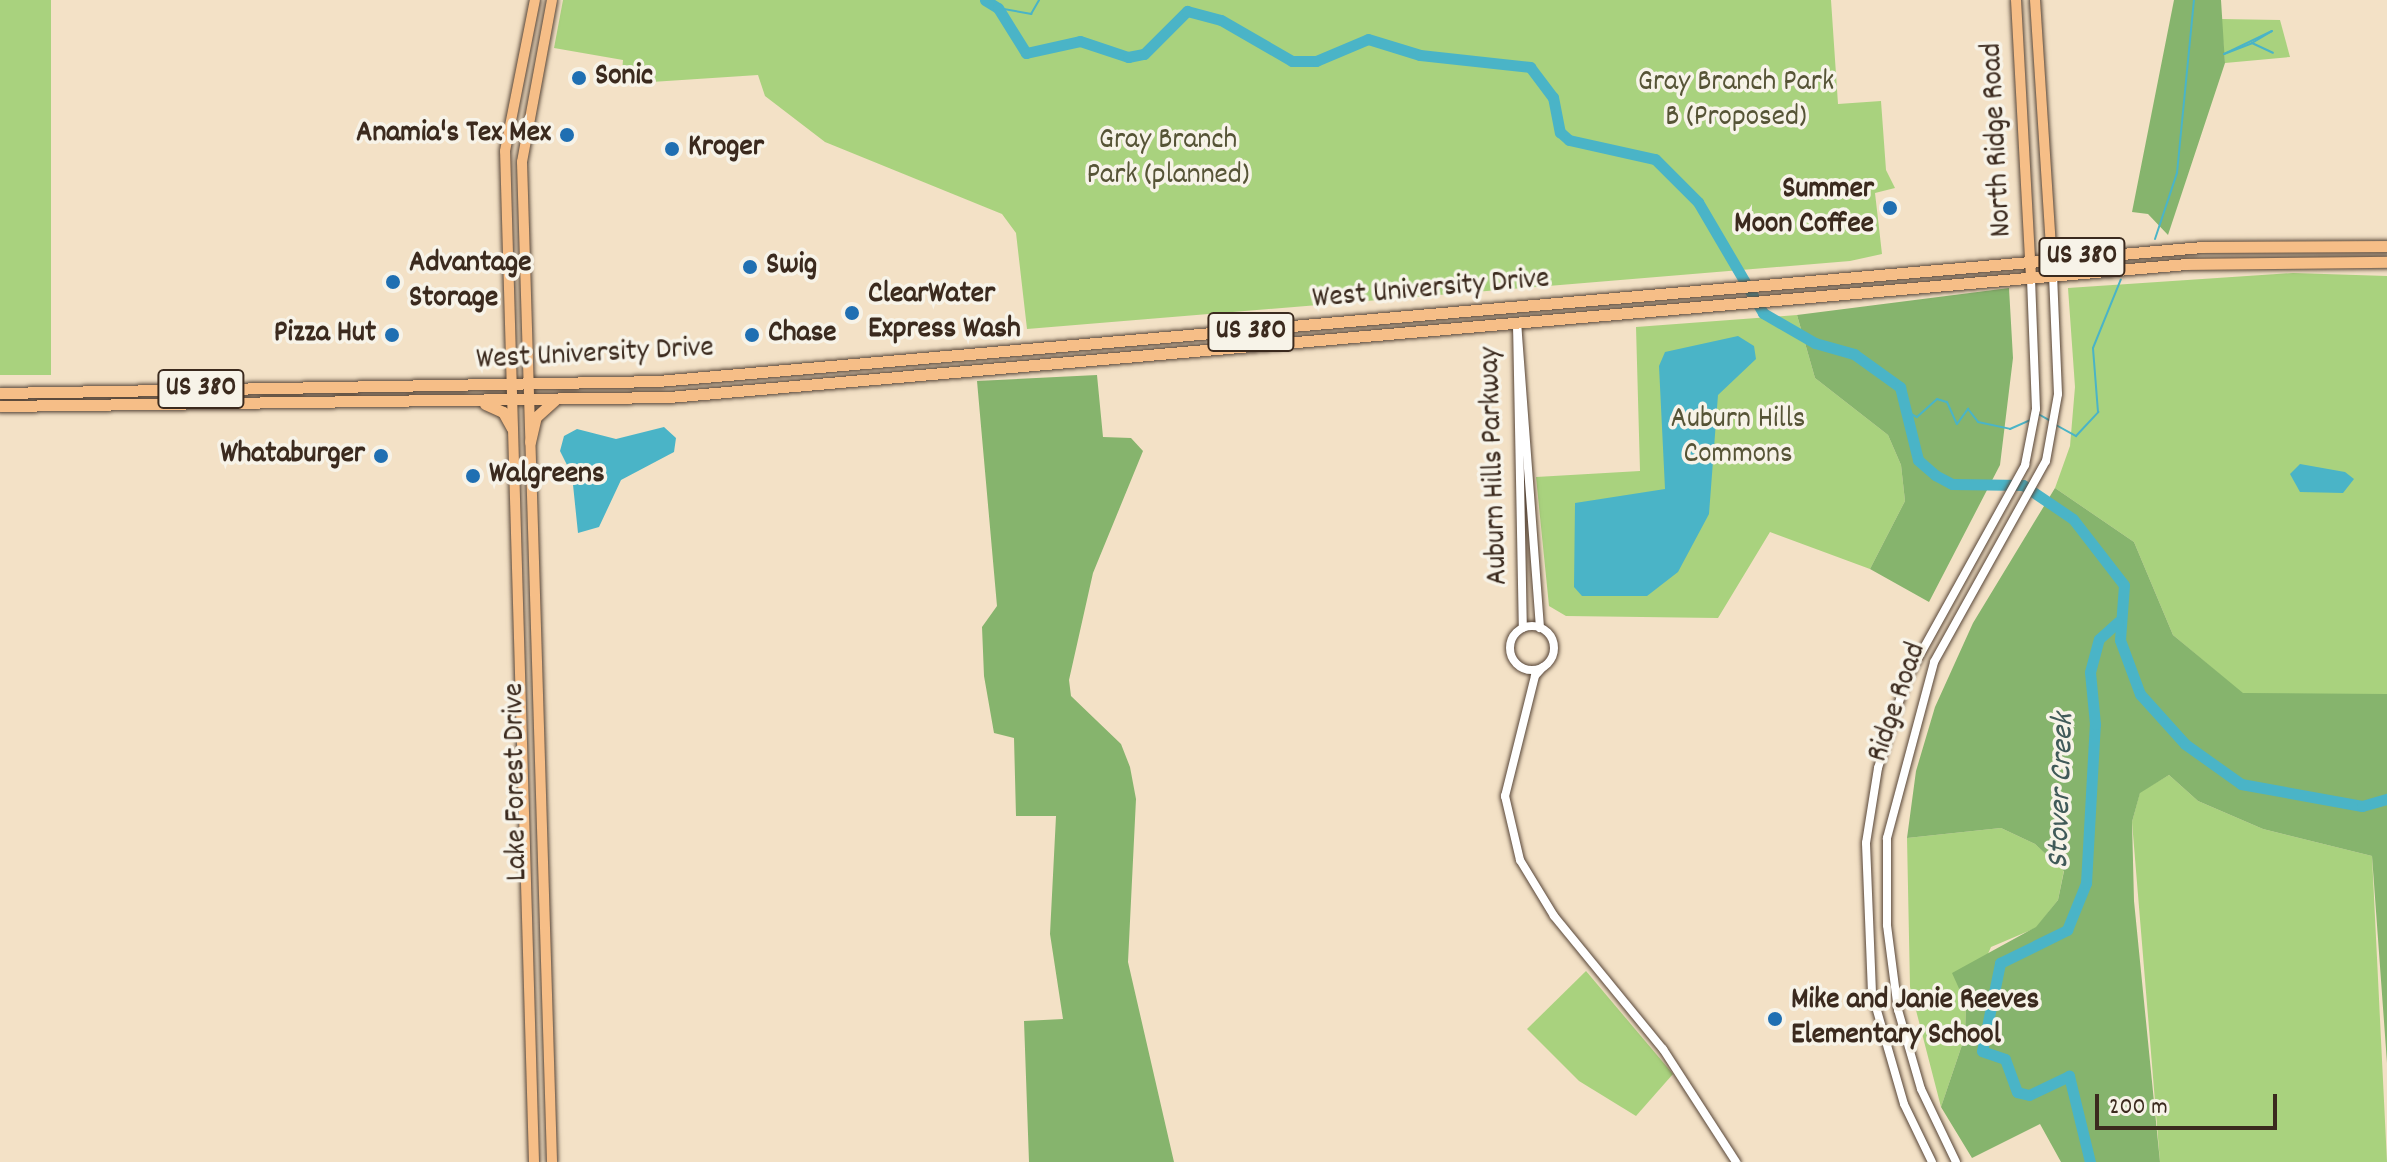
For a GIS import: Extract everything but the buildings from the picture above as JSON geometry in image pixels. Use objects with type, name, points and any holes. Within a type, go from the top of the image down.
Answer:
[{"type":"highway","name":"West University Drive","points":[[0,393],[528,385],[1049,348],[2229,245],[2387,246]]},
{"type":"highway","name":"West University Drive","points":[[0,406],[555,400],[930,374],[2053,275],[2299,259],[2387,259]]},
{"type":"highway","points":[[1517,307],[1517,322]]},
{"type":"highway","points":[[930,374],[939,363],[1049,348]]},
{"type":"highway","points":[[365,388],[365,402]]},
{"type":"highway","points":[[530,442],[536,417],[555,400]]},
{"type":"highway","points":[[477,401],[501,410],[512,428]]},
{"type":"main road","name":"Lake Forest Drive","points":[[534,1162],[505,151],[535,0]]},
{"type":"main road","name":"Lake Forest Drive","points":[[552,0],[522,162],[552,1162]]},
{"type":"main road","name":"North Ridge Road","points":[[2016,0],[2031,277]]},
{"type":"main road","name":"North Ridge Road","points":[[2035,0],[2053,275]]},
{"type":"main road","points":[[518,83],[534,87]]},
{"type":"main road","points":[[2021,101],[2041,100]]},
{"type":"main road","points":[[506,228],[523,228]]},
{"type":"street","name":"Ridge Road","points":[[1956,1162],[1921,1089],[1902,1025],[1886,862],[1891,806],[1922,696],[2042,473],[2058,394],[2053,275]]},
{"type":"street","name":"Ridge Road","points":[[1932,1162],[1904,1104],[1876,1014],[1866,861],[1870,803],[1895,706],[1934,621],[2025,465],[2036,393],[2031,277]]},
{"type":"street","name":"Auburn Hills Parkway","points":[[1517,322],[1540,628]]},
{"type":"street","name":"Auburn Hills Parkway","points":[[1517,322],[1523,628]]},
{"type":"street","points":[[1529,699],[1510,645],[1523,628],[1540,628],[1554,646],[1529,699],[1505,796],[1520,860],[1554,916],[1663,1049],[1736,1162]]},
{"type":"street","points":[[1518,665],[1543,667]]},
{"type":"street","points":[[1866,861],[1886,862]]},
{"type":"green space","points":[[0,0],[51,0],[51,375],[0,375]]},
{"type":"green space","points":[[563,0],[1831,0],[1838,104],[1881,101],[1886,170],[1895,188],[1875,193],[1882,254],[1850,261],[1027,329],[1016,233],[1002,214],[825,142],[765,96],[758,75],[621,84],[623,60],[554,48]]},
{"type":"green space","points":[[2174,0],[2221,0],[2225,63],[2168,235],[2148,214],[2132,212]]},
{"type":"green space","points":[[2221,19],[2280,20],[2290,57],[2225,63]]},
{"type":"green space","points":[[2293,273],[2387,276],[2387,694],[2243,694],[2173,635],[2134,542],[2055,488],[2070,446],[2075,387],[2068,288]]},
{"type":"green space","points":[[2009,288],[2013,358],[2000,465],[1929,602],[1870,569],[1905,501],[1901,465],[1888,435],[1815,378],[1797,315]]},
{"type":"green space","name":"Auburn Hills Commons","points":[[1797,315],[1815,378],[1888,435],[1901,465],[1905,501],[1870,569],[1770,532],[1718,618],[1566,616],[1549,606],[1536,477],[1640,471],[1636,327]]},
{"type":"green space","points":[[1097,375],[1103,437],[1131,438],[1143,451],[1093,573],[1069,680],[1071,696],[1121,744],[1130,767],[1136,799],[1128,962],[1174,1162],[1029,1162],[1024,1021],[1063,1019],[1050,934],[1056,816],[1016,816],[1014,738],[994,733],[984,676],[982,627],[997,606],[977,381]]},
{"type":"green space","points":[[2055,488],[2134,542],[2173,635],[2243,693],[2387,694],[2387,1063],[2372,856],[2263,829],[2198,801],[2169,775],[2140,793],[2132,822],[2134,901],[2160,1162],[2061,1162],[2040,1124],[1972,1158],[1941,1107],[1965,1036],[1966,1004],[1952,973],[2036,927],[2058,900],[2064,871],[2035,844],[2001,828],[1907,838],[1916,771],[1935,707],[1973,623]]},
{"type":"green space","points":[[2169,775],[2198,801],[2263,829],[2372,856],[2387,1162],[2160,1162],[2132,822],[2140,792]]},
{"type":"green space","points":[[2001,828],[2035,844],[2064,870],[2058,900],[2036,928],[1991,947],[1966,1004],[1965,1036],[1941,1107],[1910,987],[1907,838]]},
{"type":"green space","points":[[1586,971],[1673,1074],[1636,1116],[1579,1081],[1527,1029]]},
{"type":"water","points":[[1738,336],[1754,346],[1756,359],[1718,395],[1709,514],[1678,572],[1647,596],[1582,596],[1574,587],[1575,503],[1665,489],[1659,366],[1665,352]]},
{"type":"water","points":[[664,427],[676,438],[674,452],[621,480],[599,527],[578,533],[572,475],[560,451],[564,436],[577,429],[616,439]]},
{"type":"water","points":[[2300,464],[2345,472],[2354,479],[2343,493],[2300,492],[2290,474]]},
{"type":"waterway","points":[[985,0],[998,8],[1026,53],[1080,41],[1128,57],[1144,54],[1187,11],[1221,20],[1292,61],[1316,61],[1368,39],[1420,55],[1530,67],[1553,97],[1560,132],[1569,140],[1655,159],[1698,202],[1763,313],[1815,343],[1854,354],[1900,387],[1918,460],[1935,475],[1952,484],[2023,485],[2073,519],[2124,585],[2120,640],[2140,694],[2185,744],[2241,784],[2362,806],[2387,799]]},
{"type":"waterway","points":[[998,8],[1031,14],[1039,0]]},
{"type":"waterway","points":[[2155,239],[2177,173],[2194,0]]},
{"type":"waterway","points":[[2252,43],[2272,31],[2224,54],[2252,43],[2273,53]]},
{"type":"waterway","points":[[2056,425],[2076,436],[2098,412],[2093,348],[2121,279]]},
{"type":"waterway","points":[[1909,413],[1917,417],[1937,399],[1947,402],[1957,424],[1968,409],[1978,422],[2010,429],[2030,420]]},
{"type":"waterway","points":[[2040,415],[2051,421]]},
{"type":"waterway","name":"Stover Creek","points":[[2090,1162],[2069,1076],[2029,1095],[2017,1092],[2005,1059],[1982,1051],[2000,963],[2067,930],[2086,883],[2095,724],[2090,672],[2099,639],[2118,622]]},
{"type":"place","name":"Sonic","points":[[579,78]]},
{"type":"place","name":"Anamia's Tex Mex","points":[[567,135]]},
{"type":"place","name":"Kroger","points":[[672,149]]},
{"type":"place","name":"Summer Moon Coffee","points":[[1890,208]]},
{"type":"place","name":"Swig","points":[[750,267]]},
{"type":"place","name":"Advantage Storage","points":[[393,282]]},
{"type":"place","name":"ClearWater Express Wash","points":[[852,313]]},
{"type":"place","name":"Pizza Hut","points":[[392,335]]},
{"type":"place","name":"Chase","points":[[752,335]]},
{"type":"place","name":"Whataburger","points":[[381,456]]},
{"type":"place","name":"Walgreens","points":[[473,476]]},
{"type":"place","name":"Mike and Janie Reeves Elementary School","points":[[1775,1019]]},
{"type":"park label","name":"Gray Branch Park B (Proposed)","points":[[1736,101]]},
{"type":"park label","name":"Gray Branch Park (planned)","points":[[1168,159]]}]
